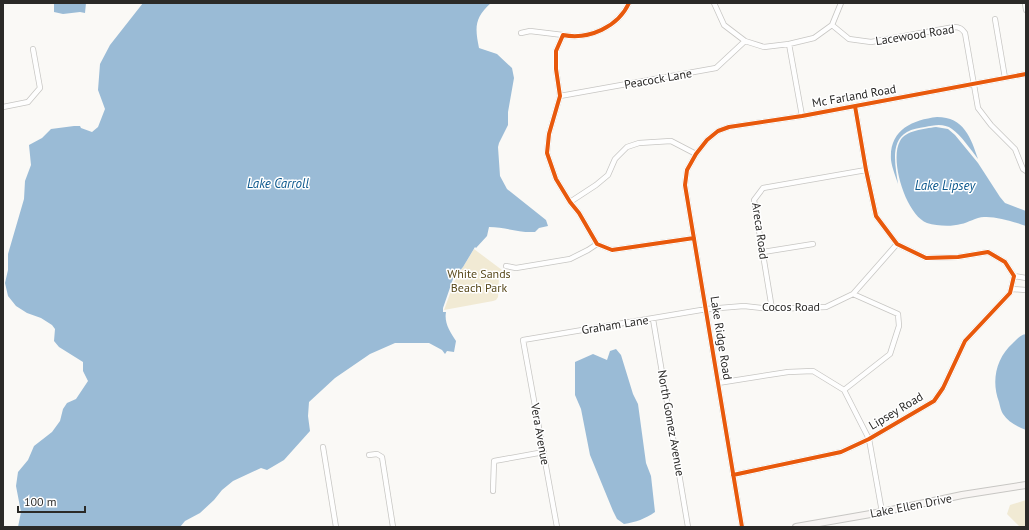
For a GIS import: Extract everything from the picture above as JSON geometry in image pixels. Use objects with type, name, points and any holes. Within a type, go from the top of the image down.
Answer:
[{"type":"street","points":[[522,33],[530,31],[569,36],[594,34],[610,26],[625,12],[629,3]]},
{"type":"street","points":[[714,3],[724,25],[745,41],[764,47],[789,44],[814,38],[832,25],[841,3]]},
{"type":"street","points":[[1025,3],[1026,10]]},
{"type":"street","points":[[995,19],[1005,78]]},
{"type":"street","name":"Lacewood Road","points":[[832,25],[849,39],[871,42],[959,27],[965,33],[978,108],[991,125],[1015,149],[1023,169],[1026,171]]},
{"type":"street","points":[[563,35],[556,51],[556,69],[560,96],[549,134],[547,153],[556,179],[570,202],[579,213],[597,244],[612,250],[694,238]]},
{"type":"street","name":"Peacock Lane","points":[[560,96],[716,68],[745,41]]},
{"type":"street","points":[[789,44],[802,116]]},
{"type":"street","points":[[3,108],[28,102],[40,88],[33,49]]},
{"type":"street","name":"Mc Farland Road","points":[[696,154],[707,140],[718,131],[729,127],[802,116],[1026,74]]},
{"type":"street","points":[[855,106],[876,216],[897,244],[926,258],[958,257],[988,252],[1005,262],[1014,276],[1026,278]]},
{"type":"street","points":[[570,202],[596,185],[608,175],[615,160],[627,147],[639,143],[671,140],[696,154]]},
{"type":"street","name":"Lake Ridge Road","points":[[696,154],[687,170],[685,185],[707,309],[742,527]]},
{"type":"street","name":"Areca Road","points":[[772,309],[754,200],[763,188],[866,170]]},
{"type":"street","points":[[506,266],[516,268],[570,260],[597,244]]},
{"type":"street","points":[[763,252],[813,244]]},
{"type":"street","name":"Cocos Road","points":[[707,309],[744,306],[772,309],[826,307],[853,294],[897,244]]},
{"type":"street","name":"Lipsey Road","points":[[733,475],[841,452],[869,439],[934,401],[943,388],[965,341],[1010,293],[1014,276]]},
{"type":"street","points":[[1012,288],[1026,290]]},
{"type":"street","points":[[844,390],[890,354],[899,326],[898,314],[853,294]]},
{"type":"street","name":"Graham Lane","points":[[523,340],[707,309]]},
{"type":"street","name":"North Gomez Avenue","points":[[653,319],[688,527]]},
{"type":"street","name":"Vera Avenue","points":[[523,340],[557,527]]},
{"type":"street","points":[[718,383],[788,372],[813,371],[844,390],[869,439],[882,512]]},
{"type":"street","points":[[323,447],[336,527]]},
{"type":"street","points":[[493,491],[494,461],[544,452]]},
{"type":"street","points":[[369,455],[377,454],[382,457],[393,527]]},
{"type":"street","name":"Lake Ellen Drive","points":[[796,527],[1026,485]]},
{"type":"green space","name":"White Sands Beach Park","points":[[474,249],[502,270],[499,277],[498,297],[493,301],[444,310],[455,280]]},
{"type":"green space","points":[[1026,500],[1026,527],[1020,527],[1007,514],[1010,505]]},
{"type":"water","points":[[54,3],[86,3],[85,13],[80,12],[63,14],[54,12]]},
{"type":"water","name":"Lake Carroll","points":[[143,3],[491,3],[481,14],[477,24],[479,48],[497,54],[512,68],[514,78],[508,112],[508,125],[498,147],[500,176],[507,189],[546,220],[548,226],[539,228],[535,232],[523,232],[489,227],[487,236],[476,248],[475,247],[463,267],[453,279],[443,308],[443,312],[446,312],[448,327],[456,341],[454,352],[447,351],[445,354],[442,350],[429,343],[395,343],[370,354],[335,378],[309,402],[308,416],[310,431],[284,460],[267,470],[261,468],[233,481],[200,513],[185,521],[180,527],[18,527],[21,512],[16,486],[18,472],[28,460],[34,446],[52,432],[60,421],[63,409],[67,403],[76,399],[88,381],[83,371],[83,362],[59,347],[54,341],[55,329],[52,325],[16,306],[8,296],[5,283],[8,270],[8,254],[24,199],[25,181],[31,165],[29,145],[42,138],[51,129],[80,126],[81,128],[92,132],[98,127],[105,109],[98,90],[100,64],[110,45]]},
{"type":"water","points":[[937,117],[954,121],[965,130],[978,159],[959,135],[949,127],[935,125],[913,129],[901,136],[896,149],[895,163],[898,184],[891,160],[891,150],[898,134],[911,124],[928,118]]},
{"type":"water","name":"Lake Lipsey","points":[[936,127],[948,129],[955,135],[978,163],[1005,203],[1026,211],[1026,226],[994,217],[981,217],[957,225],[948,226],[927,223],[919,218],[906,199],[898,173],[897,150],[900,141],[906,134]]},
{"type":"water","points":[[1026,334],[1026,430],[1010,422],[1003,414],[995,386],[995,378],[999,363],[1007,349],[1022,335]]},
{"type":"water","points":[[616,349],[621,355],[633,394],[638,404],[646,463],[651,476],[655,512],[648,517],[624,524],[617,519],[613,511],[590,455],[581,409],[575,395],[575,362],[593,354],[607,360],[610,351]]},
{"type":"cycle path","points":[[629,3],[618,19],[602,30],[583,35],[563,35],[556,51],[556,69],[560,96],[549,134],[547,153],[556,179],[570,202],[579,213],[597,244],[612,250],[694,238]]},
{"type":"cycle path","points":[[742,527],[685,185],[687,170],[696,154],[707,140],[718,131],[729,127],[802,116],[1026,74]]},
{"type":"cycle path","points":[[733,475],[841,452],[869,439],[934,401],[943,388],[965,341],[1010,293],[1014,276],[1005,262],[988,252],[958,257],[926,258],[897,244],[876,216],[855,106]]}]
